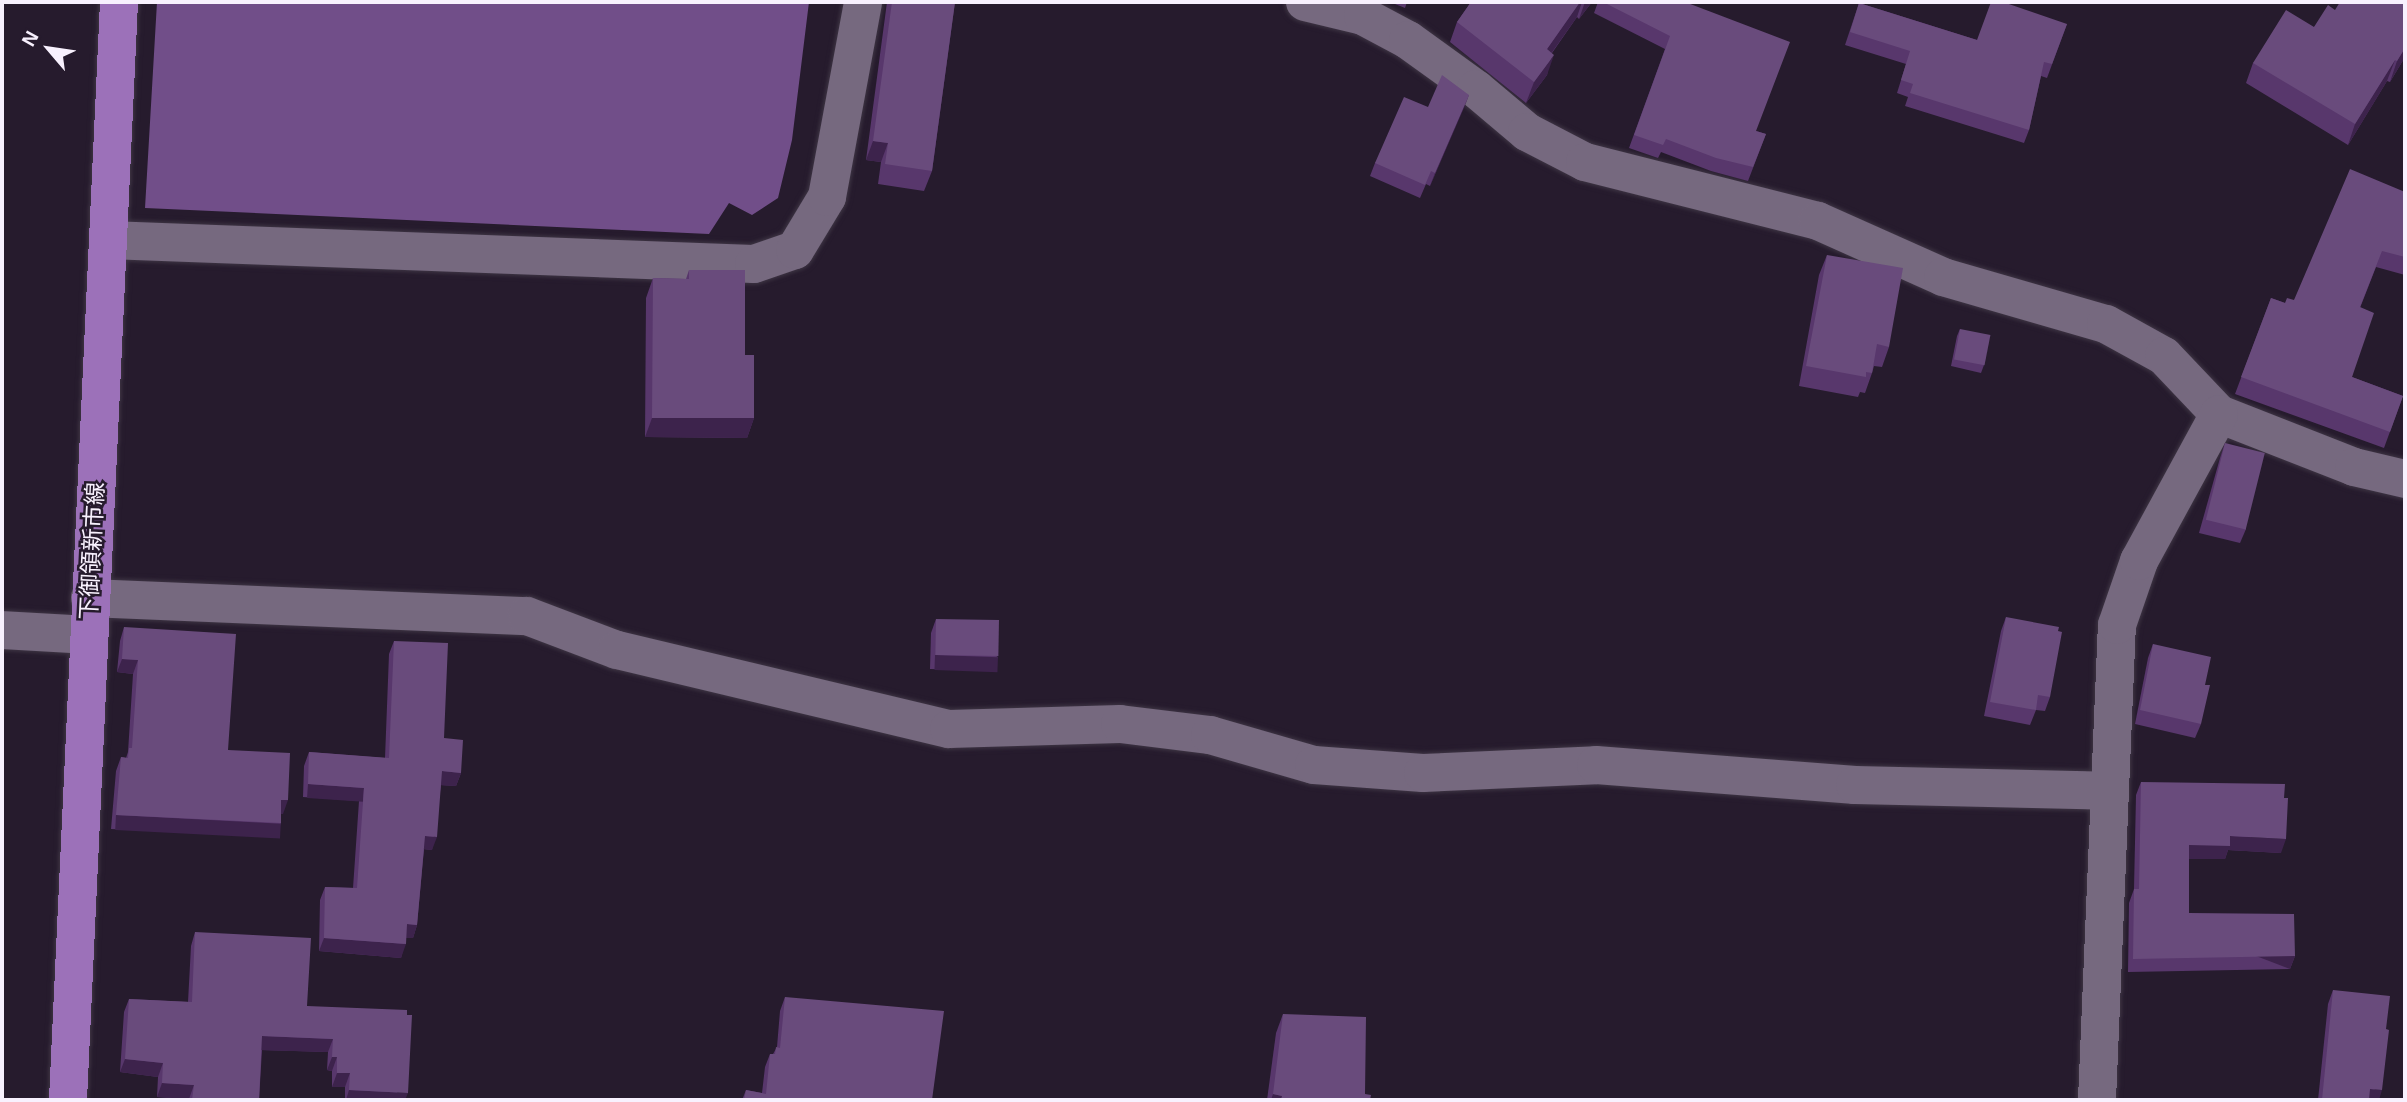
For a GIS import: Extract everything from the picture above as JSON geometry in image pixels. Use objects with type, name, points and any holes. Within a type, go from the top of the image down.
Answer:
[{"type":"main road","name":"下御領新市線","points":[[68,1100],[120,2]]},
{"type":"street","points":[[108,240],[754,264],[795,250],[827,197],[863,2]]},
{"type":"street","points":[[1305,2],[1363,16],[1408,40],[1476,89],[1527,132],[1585,162],[1818,220],[1943,277],[2106,324],[2164,356],[2219,414],[2354,467],[2405,479]]},
{"type":"street","points":[[2097,1100],[2117,625],[2139,561],[2219,414]]},
{"type":"street","points":[[2,631],[89,616],[527,616],[617,650],[949,729],[1120,724],[1210,735],[1314,765],[1423,773],[1596,765],[1855,785],[2110,791]]},
{"type":"shaded area","points":[[157,2],[809,2],[792,140],[778,198],[752,215],[729,203],[709,234],[145,208]]},
{"type":"building","points":[[892,2],[955,2],[932,171],[885,164],[888,143],[873,141]]},
{"type":"building","points":[[1471,2],[1580,2],[1547,49],[1554,55],[1534,82],[1457,22]]},
{"type":"building","points":[[1603,2],[1685,2],[1790,42],[1756,131],[1766,134],[1753,167],[1716,158],[1666,139],[1663,145],[1634,135],[1670,36]]},
{"type":"building","points":[[1991,2],[2003,2],[2067,24],[2052,64],[2044,62],[2029,130],[1910,93],[1913,84],[1901,80],[1910,51],[1850,32],[1859,3],[1977,40]]},
{"type":"building","points":[[2340,2],[2405,4],[2405,48],[2355,124],[2253,63],[2286,10],[2314,27],[2328,5],[2335,10]]},
{"type":"building","points":[[1442,75],[1469,95],[1435,173],[1431,171],[1425,185],[1375,163],[1404,97],[1428,107]]},
{"type":"building","points":[[2350,169],[2405,192],[2405,257],[2382,251],[2360,307],[2374,313],[2352,377],[2403,396],[2390,432],[2241,377],[2271,298],[2285,303],[2287,298],[2294,300]]},
{"type":"building","points":[[1827,255],[1903,268],[1889,347],[1877,344],[1872,373],[1866,372],[1866,377],[1806,366]]},
{"type":"building","points":[[689,270],[745,270],[745,355],[754,355],[754,418],[652,418],[653,278],[689,279]]},
{"type":"building","points":[[1960,329],[1990,335],[1985,365],[1954,359]]},
{"type":"building","points":[[2225,443],[2265,453],[2246,530],[2206,520]]},
{"type":"building","points":[[2006,617],[2059,627],[2058,631],[2062,632],[2050,697],[2038,695],[2036,710],[1990,702]]},
{"type":"building","points":[[936,619],[999,620],[998,656],[935,655]]},
{"type":"building","points":[[124,627],[236,634],[228,750],[290,753],[288,800],[281,800],[281,823],[116,815],[121,757],[128,758],[129,748],[132,748],[138,660],[122,659]]},
{"type":"building","points":[[394,641],[448,643],[444,738],[463,740],[461,773],[442,771],[437,837],[425,836],[417,925],[407,924],[406,944],[324,938],[325,887],[357,888],[364,788],[308,784],[309,752],[389,758]]},
{"type":"building","points":[[2153,644],[2211,657],[2205,685],[2210,685],[2201,724],[2140,710]]},
{"type":"building","points":[[2141,782],[2285,784],[2284,798],[2288,798],[2286,839],[2230,836],[2230,846],[2189,845],[2189,913],[2294,914],[2295,956],[2133,959],[2134,889],[2139,889]]},
{"type":"building","points":[[195,932],[311,938],[307,1006],[407,1010],[407,1015],[412,1015],[408,1093],[349,1090],[350,1073],[337,1073],[337,1057],[332,1057],[333,1039],[262,1036],[259,1100],[192,1100],[194,1085],[162,1083],[163,1063],[125,1059],[129,999],[192,1002]]},
{"type":"building","points":[[2333,990],[2390,996],[2382,1090],[2370,1089],[2369,1100],[2322,1100]]},
{"type":"building","points":[[785,997],[944,1011],[932,1100],[744,1100],[746,1090],[766,1094],[770,1054],[775,1054],[776,1047],[780,1048]]},
{"type":"building","points":[[1283,1014],[1366,1017],[1365,1094],[1371,1095],[1370,1100],[1282,1100],[1282,1096],[1273,1094]]}]
